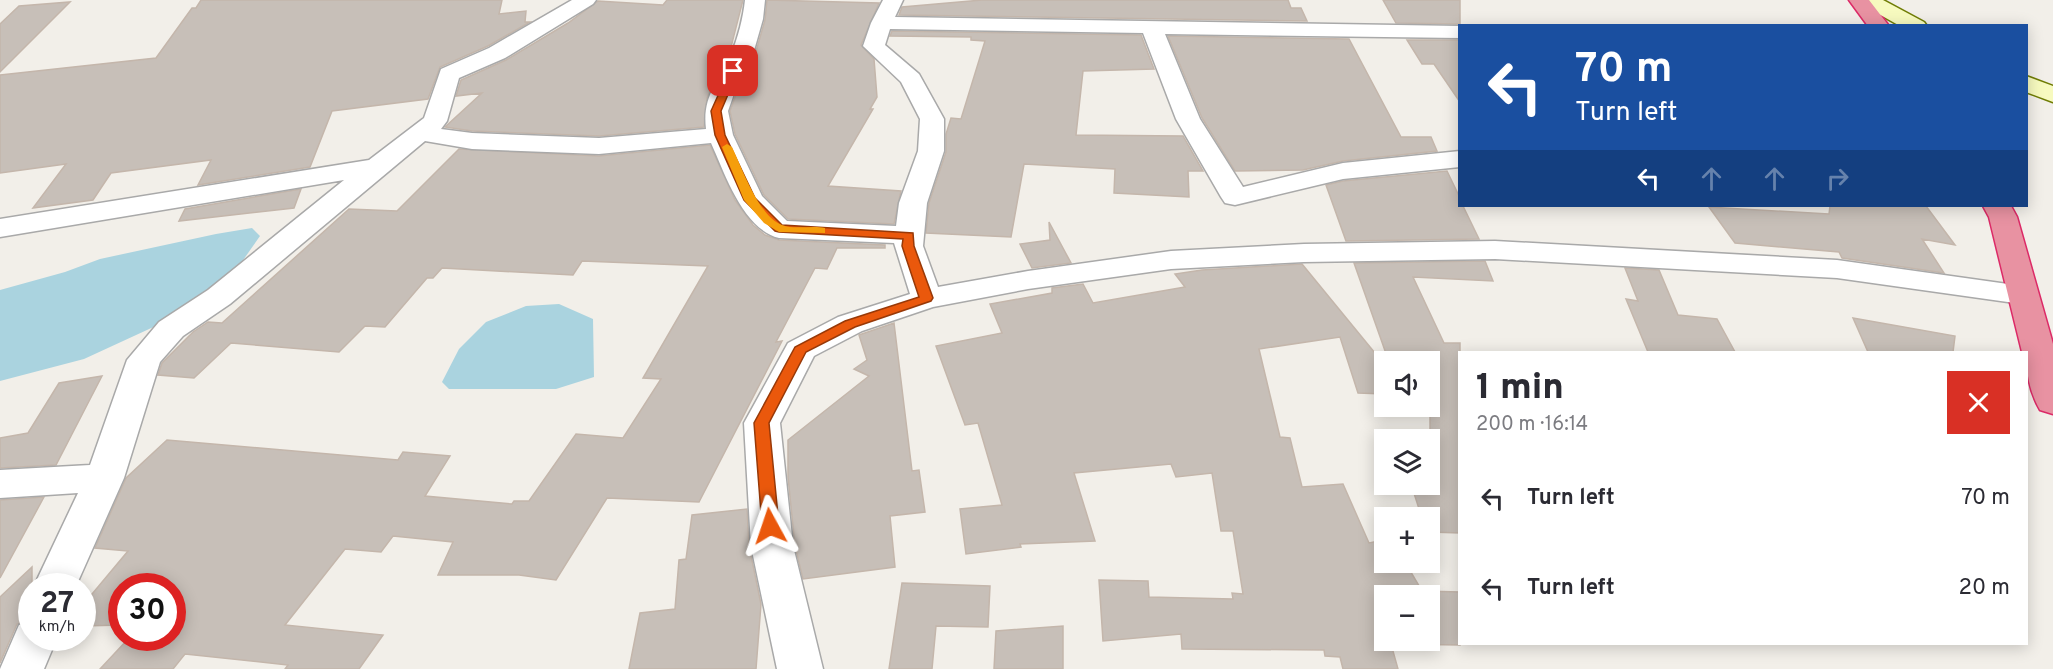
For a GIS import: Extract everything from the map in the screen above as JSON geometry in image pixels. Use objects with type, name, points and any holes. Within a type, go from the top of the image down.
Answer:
[{"type":"highway","points":[[1859,0],[1877,24]]},
{"type":"highway","points":[[1998,207],[2003,217],[2022,295],[2053,402]]},
{"type":"street","points":[[61,573],[105,478],[144,360],[171,328],[219,297],[435,121],[449,74],[497,53],[586,0]]},
{"type":"street","points":[[755,0],[753,20],[742,54],[716,111],[720,135],[750,200],[779,229],[909,235]]},
{"type":"street","points":[[893,0],[880,23],[874,46],[911,79],[933,119],[931,151],[913,203],[908,246],[927,298]]},
{"type":"street","points":[[1868,0],[1913,24]]},
{"type":"street","points":[[880,23],[1458,32]]},
{"type":"street","points":[[1152,28],[1188,119],[1235,196],[1343,171],[1458,159]]},
{"type":"street","points":[[2028,83],[2053,95]]},
{"type":"street","points":[[421,133],[472,141],[599,146],[720,135]]},
{"type":"street","points":[[0,228],[380,167]]},
{"type":"street","points":[[800,669],[772,546],[762,423],[800,350],[850,324],[927,298],[1028,280],[1171,260],[1304,254],[1495,250],[1837,269],[2022,295]]},
{"type":"street","points":[[0,484],[105,478]]},
{"type":"street","points":[[21,669],[29,651]]},
{"type":"water","points":[[252,228],[260,236],[234,273],[160,324],[84,359],[0,381],[0,290],[65,272],[100,259]]},
{"type":"water","points":[[559,304],[593,319],[594,377],[556,389],[449,389],[442,382],[459,349],[486,322],[526,306]]},
{"type":"building","points":[[201,0],[502,0],[499,14],[526,11],[525,22],[530,22],[488,46],[440,67],[428,99],[332,111],[310,167],[198,185],[211,160],[111,173],[93,200],[33,208],[66,164],[0,173],[0,75],[156,58],[192,8],[196,8]]},
{"type":"building","points":[[667,0],[743,0],[731,47],[707,98],[704,127],[599,136],[472,131],[445,127],[482,93],[456,96],[461,80],[506,60],[568,23],[598,1],[663,5]]},
{"type":"building","points":[[767,0],[879,3],[861,45],[874,59],[877,97],[870,109],[873,109],[828,186],[901,191],[894,224],[788,219],[764,195],[735,134],[730,111],[755,55],[765,20]]},
{"type":"building","points":[[982,0],[1288,0],[1291,8],[1301,8],[1307,21],[899,15],[902,7]]},
{"type":"building","points":[[1383,0],[1460,0],[1460,24],[1396,23]]},
{"type":"building","points":[[70,2],[0,72],[0,24],[19,6]]},
{"type":"building","points":[[892,31],[1141,35],[1154,69],[1083,71],[1076,135],[1183,136],[1203,171],[1188,171],[1189,197],[1114,193],[1115,169],[1024,164],[1011,237],[926,233],[929,203],[946,152],[946,134],[951,118],[961,119],[985,41],[971,40],[971,37],[890,36]]},
{"type":"building","points":[[1168,36],[1349,39],[1401,137],[1431,137],[1437,151],[1343,161],[1303,170],[1235,171],[1202,118]]},
{"type":"building","points":[[1407,40],[1458,40],[1458,99],[1434,64],[1422,64]]},
{"type":"building","points":[[710,145],[735,200],[753,225],[765,235],[779,240],[885,245],[885,248],[837,248],[827,269],[815,268],[776,342],[782,341],[699,502],[607,498],[556,580],[519,575],[438,575],[453,542],[393,536],[381,552],[345,549],[285,625],[383,635],[359,669],[285,669],[288,665],[185,654],[173,669],[100,669],[117,651],[186,651],[186,573],[110,573],[128,551],[95,548],[126,478],[167,440],[398,460],[403,452],[450,456],[425,496],[512,504],[514,501],[529,501],[576,434],[623,438],[661,379],[643,378],[708,266],[582,261],[573,275],[442,268],[433,278],[427,278],[385,327],[365,326],[339,352],[231,343],[194,378],[158,375],[162,363],[193,332],[208,322],[222,323],[349,209],[397,211],[459,149],[599,156]]},
{"type":"building","points":[[1447,171],[1458,194],[1458,207],[1463,207],[1479,239],[1346,241],[1326,185],[1343,181]]},
{"type":"building","points":[[301,189],[294,208],[179,221],[185,209]]},
{"type":"building","points":[[1709,207],[1829,214],[1830,207],[1927,207],[1955,245],[1922,239],[1944,273],[1842,258],[1839,252],[1735,243]]},
{"type":"building","points":[[1049,222],[1071,263],[1032,268],[1020,244],[1050,240]]},
{"type":"building","points":[[1485,261],[1493,281],[1413,277],[1444,343],[1460,343],[1460,351],[1458,351],[1458,533],[1440,532],[1440,507],[1418,507],[1415,495],[1440,495],[1440,429],[1430,429],[1430,417],[1440,417],[1440,351],[1385,351],[1354,263]]},
{"type":"building","points":[[1302,264],[1374,352],[1374,394],[1358,393],[1340,337],[1259,349],[1280,437],[1290,438],[1302,487],[1343,484],[1369,543],[1374,542],[1374,573],[1411,573],[1418,585],[1374,585],[1374,651],[1393,651],[1398,669],[1343,669],[1340,657],[1325,656],[1324,650],[1182,649],[1181,634],[1103,641],[1099,580],[1148,581],[1149,597],[1233,599],[1232,593],[1243,594],[1233,531],[1221,531],[1212,473],[1176,477],[1171,464],[1074,473],[1095,541],[1020,544],[1021,547],[966,554],[960,509],[1002,505],[978,423],[965,425],[936,346],[1002,333],[990,304],[1052,293],[1052,288],[1083,284],[1093,303],[1185,287],[1175,274],[1202,270]]},
{"type":"building","points":[[1625,268],[1659,270],[1678,315],[1717,319],[1734,351],[1648,351],[1626,299],[1638,301]]},
{"type":"building","points":[[1853,318],[1955,336],[1953,351],[1868,351]]},
{"type":"building","points":[[894,323],[912,471],[919,470],[925,512],[890,516],[895,567],[803,579],[795,546],[788,477],[788,440],[869,376],[854,369],[867,360],[859,335]]},
{"type":"building","points":[[102,376],[56,465],[0,468],[0,438],[28,433],[59,383]]},
{"type":"building","points":[[44,497],[0,578],[0,500]]},
{"type":"building","points":[[747,509],[749,546],[761,604],[756,669],[629,669],[640,613],[675,609],[679,560],[686,559],[692,515]]},
{"type":"building","points":[[108,575],[108,625],[96,626],[96,589]]},
{"type":"building","points":[[18,580],[18,624],[0,663],[0,597]]},
{"type":"building","points":[[902,583],[990,586],[988,627],[936,626],[932,669],[889,669]]},
{"type":"building","points":[[1440,591],[1458,592],[1458,645],[1440,645]]},
{"type":"building","points":[[1063,626],[1063,669],[994,669],[996,631]]},
{"type":"slow traffic","points":[[727,147],[750,200],[768,220],[779,229],[820,231]]},
{"type":"route","points":[[733,71],[716,111],[720,135],[750,200],[779,229],[909,235],[908,246],[927,298],[850,324],[800,350],[762,423],[770,526]]}]
